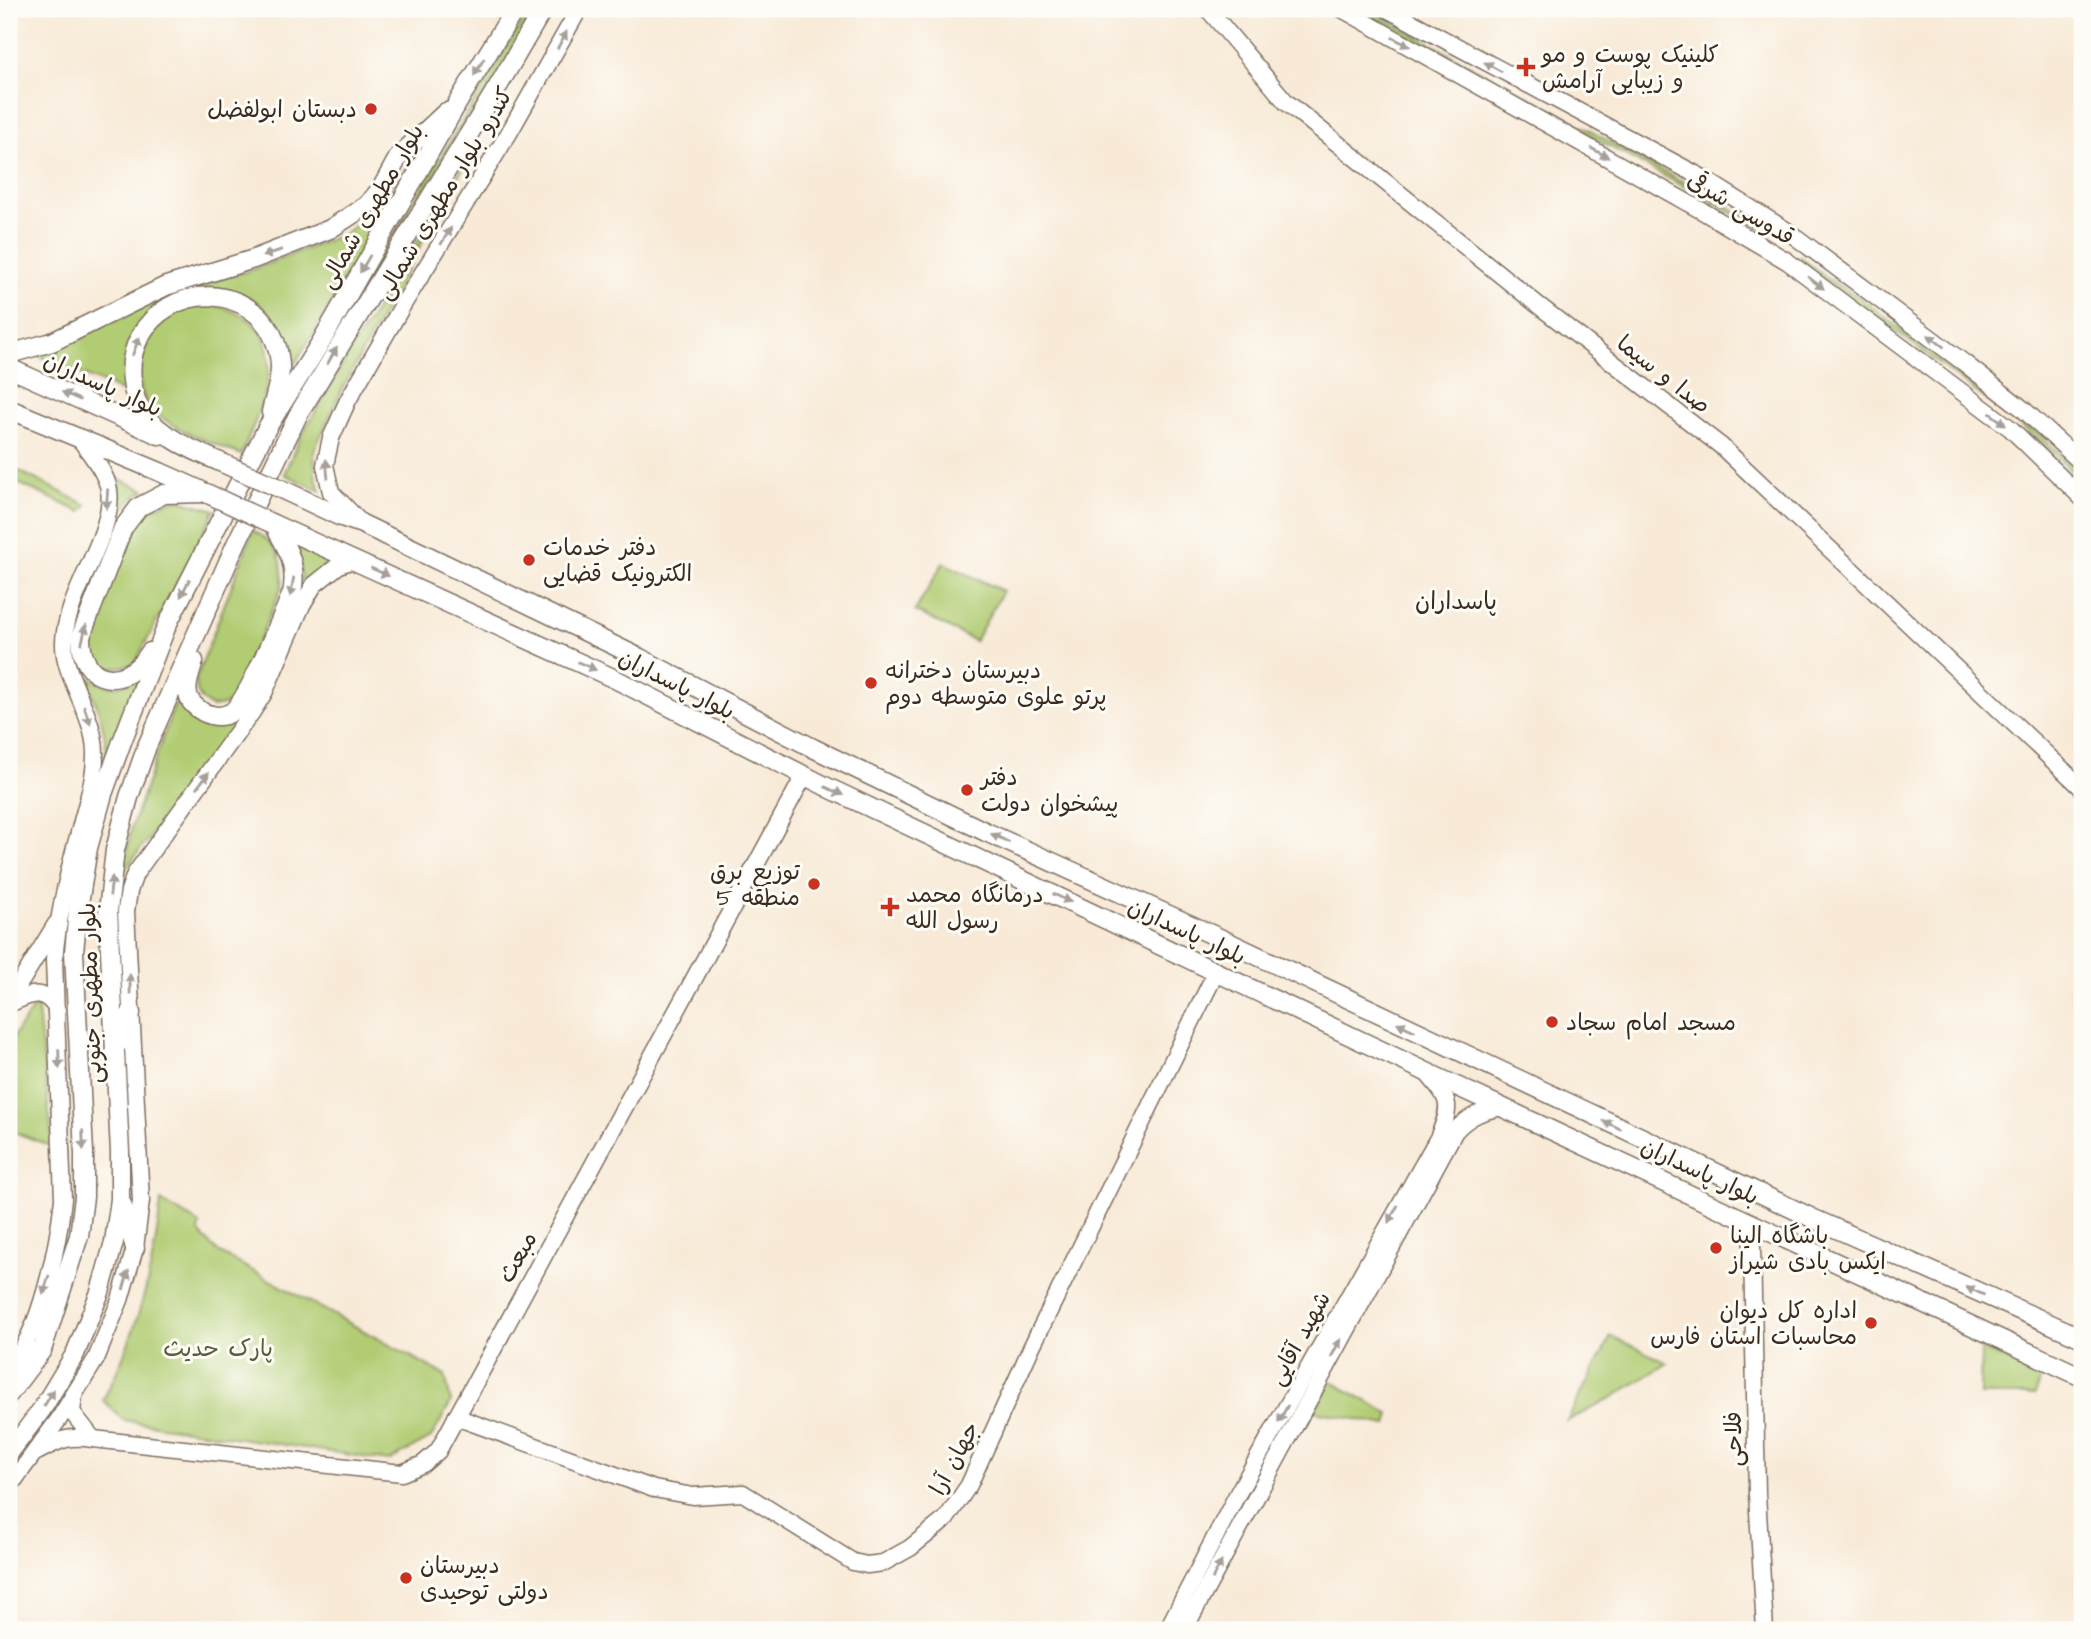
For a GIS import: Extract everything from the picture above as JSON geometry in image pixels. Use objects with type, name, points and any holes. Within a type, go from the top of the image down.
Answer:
[{"type":"main road","name":"بلوار مطهری شمالی","points":[[268,426],[321,342],[461,97],[515,9]]},
{"type":"main road","name":"بلوار مطهری شمالی","points":[[298,415],[500,83],[542,9]]},
{"type":"main road","name":"کندرو بلوار مطهری شمالی","points":[[362,524],[331,492],[325,465],[331,438],[348,400],[404,303],[509,132],[579,9]]},
{"type":"main road","name":"صدا و سیما","points":[[1208,9],[1286,102],[1538,305],[1721,446],[2082,788]]},
{"type":"main road","name":"قدوسی شرقی","points":[[1342,9],[1776,254],[2010,428],[2082,498]]},
{"type":"main road","name":"قدوسی شرقی","points":[[1387,9],[1701,177],[1789,232],[1963,362],[2022,409],[2082,463]]},
{"type":"main road","points":[[9,354],[51,342],[166,286],[254,260],[330,229],[367,205],[381,189],[400,156],[461,97]]},
{"type":"main road","points":[[1776,254],[1789,232]]},
{"type":"main road","points":[[178,443],[146,418],[133,392],[131,371],[132,352],[147,324],[158,313],[183,298],[203,295],[235,301],[257,314],[268,327],[278,352],[280,368],[268,426]]},
{"type":"main road","name":"بلوار پاسداران","points":[[9,368],[362,524],[640,658],[813,748],[986,832],[1224,940],[1752,1191],[2082,1338]]},
{"type":"main road","points":[[9,409],[80,439],[104,476],[109,489],[104,526],[71,608],[64,643],[65,656],[88,717],[95,758],[57,922],[54,960],[63,1199],[59,1235],[48,1278],[28,1339],[12,1364]]},
{"type":"main road","name":"بلوار مطهری جنوبی","points":[[9,1453],[42,1409],[75,1354],[104,1280],[114,1242],[120,1199],[116,1049],[108,911],[115,850],[129,797],[146,746],[236,544],[298,415]]},
{"type":"main road","name":"بلوار مطهری جنوبی","points":[[9,1394],[42,1350],[79,1236],[83,1197],[82,1093],[74,952],[88,848],[107,783],[167,625],[268,426]]},
{"type":"main road","name":"بلوار پاسداران","points":[[80,439],[160,472],[642,691],[804,776],[1424,1070],[2082,1377]]},
{"type":"main road","points":[[167,625],[141,666],[117,679],[106,677],[90,668],[81,648],[81,636],[123,528],[139,507],[164,494],[206,493]]},
{"type":"main road","points":[[208,609],[187,686],[188,697],[193,705],[204,713],[222,716],[232,713],[238,707],[295,582],[292,558],[273,524]]},
{"type":"main road","points":[[9,1487],[59,1419],[96,1359],[120,1300],[135,1248],[141,1201],[126,911],[135,874],[252,712],[314,585],[339,565],[353,560]]},
{"type":"main road","name":"مبعث","points":[[32,1454],[72,1436],[402,1473],[423,1464],[438,1451],[804,776]]},
{"type":"main road","points":[[9,1003],[57,922]]},
{"type":"main road","name":"جهان آرا","points":[[456,1417],[654,1489],[693,1496],[743,1493],[853,1562],[867,1565],[883,1563],[910,1548],[946,1519],[970,1485],[1037,1334],[1216,972]]},
{"type":"main road","points":[[9,1003],[39,994],[50,998],[57,1010]]},
{"type":"main road","points":[[116,1049],[131,1013]]},
{"type":"main road","points":[[1424,1070],[1445,1096],[1454,1120],[1503,1107]]},
{"type":"main road","name":"شهید آقایی","points":[[1184,1630],[1413,1193],[1438,1138],[1454,1120]]},
{"type":"main road","name":"شهید آقایی","points":[[1167,1630],[1238,1493],[1413,1193]]},
{"type":"main road","points":[[120,1199],[135,1248]]},
{"type":"main road","name":"فلاحی","points":[[1744,1219],[1750,1231],[1752,1247],[1757,1494],[1765,1630]]},
{"type":"main road","points":[[1752,1247],[1764,1237],[1780,1236]]},
{"type":"main road","points":[[1994,1336],[2006,1305]]},
{"type":"main road","points":[[12,1364],[42,1350]]},
{"type":"main road","points":[[75,1394],[72,1412],[93,1439]]},
{"type":"green space","points":[[530,9],[537,9],[350,314],[347,312]]},
{"type":"green space","points":[[1359,9],[1368,9],[1773,231],[1772,234],[1460,66]]},
{"type":"green space","points":[[427,141],[286,379],[284,352],[277,326],[253,300],[238,293],[221,290],[186,293],[154,308],[131,395],[36,355],[174,291],[252,270],[344,234],[377,208]]},
{"type":"green space","points":[[463,167],[338,397],[314,451],[315,474],[320,491],[284,474],[299,440],[345,360]]},
{"type":"green space","points":[[1800,257],[1828,279],[1856,295],[2038,432],[2082,475],[2082,482],[2041,441],[1896,331],[1797,262]]},
{"type":"green space","points":[[213,305],[240,315],[258,329],[267,346],[269,366],[266,388],[241,455],[166,421],[147,403],[141,389],[141,360],[146,345],[164,320],[180,310]]},
{"type":"green space","points":[[9,466],[87,505],[81,512],[9,479]]},
{"type":"green space","points":[[114,477],[145,490],[122,510],[89,585],[116,510]]},
{"type":"green space","points":[[176,499],[215,510],[135,663],[106,667],[100,664],[92,653],[90,643],[130,532],[149,511]]},
{"type":"green space","points":[[253,530],[278,553],[282,568],[282,587],[235,696],[228,704],[212,707],[199,696],[196,679]]},
{"type":"green space","points":[[297,547],[331,560],[314,575],[301,594],[302,580]]},
{"type":"green space","points":[[943,563],[1003,591],[975,641],[915,611]]},
{"type":"green space","points":[[85,675],[112,686],[126,684],[140,676],[107,763],[100,718]]},
{"type":"green space","points":[[178,695],[189,715],[203,725],[221,726],[242,718],[122,873],[132,826]]},
{"type":"green space","points":[[37,1002],[53,1147],[9,1130],[9,1043]]},
{"type":"green space","name":"پارک حدیث","points":[[161,1201],[200,1224],[199,1233],[218,1252],[445,1375],[451,1402],[431,1438],[389,1461],[123,1420],[103,1400],[125,1352],[142,1304],[154,1253]]},
{"type":"green space","points":[[1611,1336],[1668,1363],[1605,1402],[1567,1421]]},
{"type":"green space","points":[[1981,1349],[2042,1374],[2035,1395],[1980,1395]]},
{"type":"green space","points":[[1332,1382],[1390,1414],[1387,1425],[1314,1411]]},
{"type":"place","name":"کلینیک پوست و مو و زیبایی آرامش","points":[[1526,67]]},
{"type":"place","name":"دبستان ابولفضل","points":[[371,109]]},
{"type":"place","name":"دفتر خدمات الکترونیک قضایی","points":[[529,560]]},
{"type":"place","name":"دبیرستان دخترانه پرتو علوی متوسطه دوم","points":[[871,683]]},
{"type":"place","name":"دفتر پیشخوان دولت","points":[[967,790]]},
{"type":"place","name":"توزیع برق منطقه 5","points":[[814,884]]},
{"type":"place","name":"درمانگاه محمد رسول الله","points":[[890,907]]},
{"type":"place","name":"مسجد امام سجاد","points":[[1552,1022]]},
{"type":"place","name":"باشگاه الینا ایکس بادی شیراز","points":[[1716,1248]]},
{"type":"place","name":"اداره کل دیوان محاسبات استان فارس","points":[[1871,1323]]},
{"type":"place","name":"دبیرستان دولتی توحیدی","points":[[406,1578]]},
{"type":"district","name":"پاسداران","points":[[1456,601]]}]
